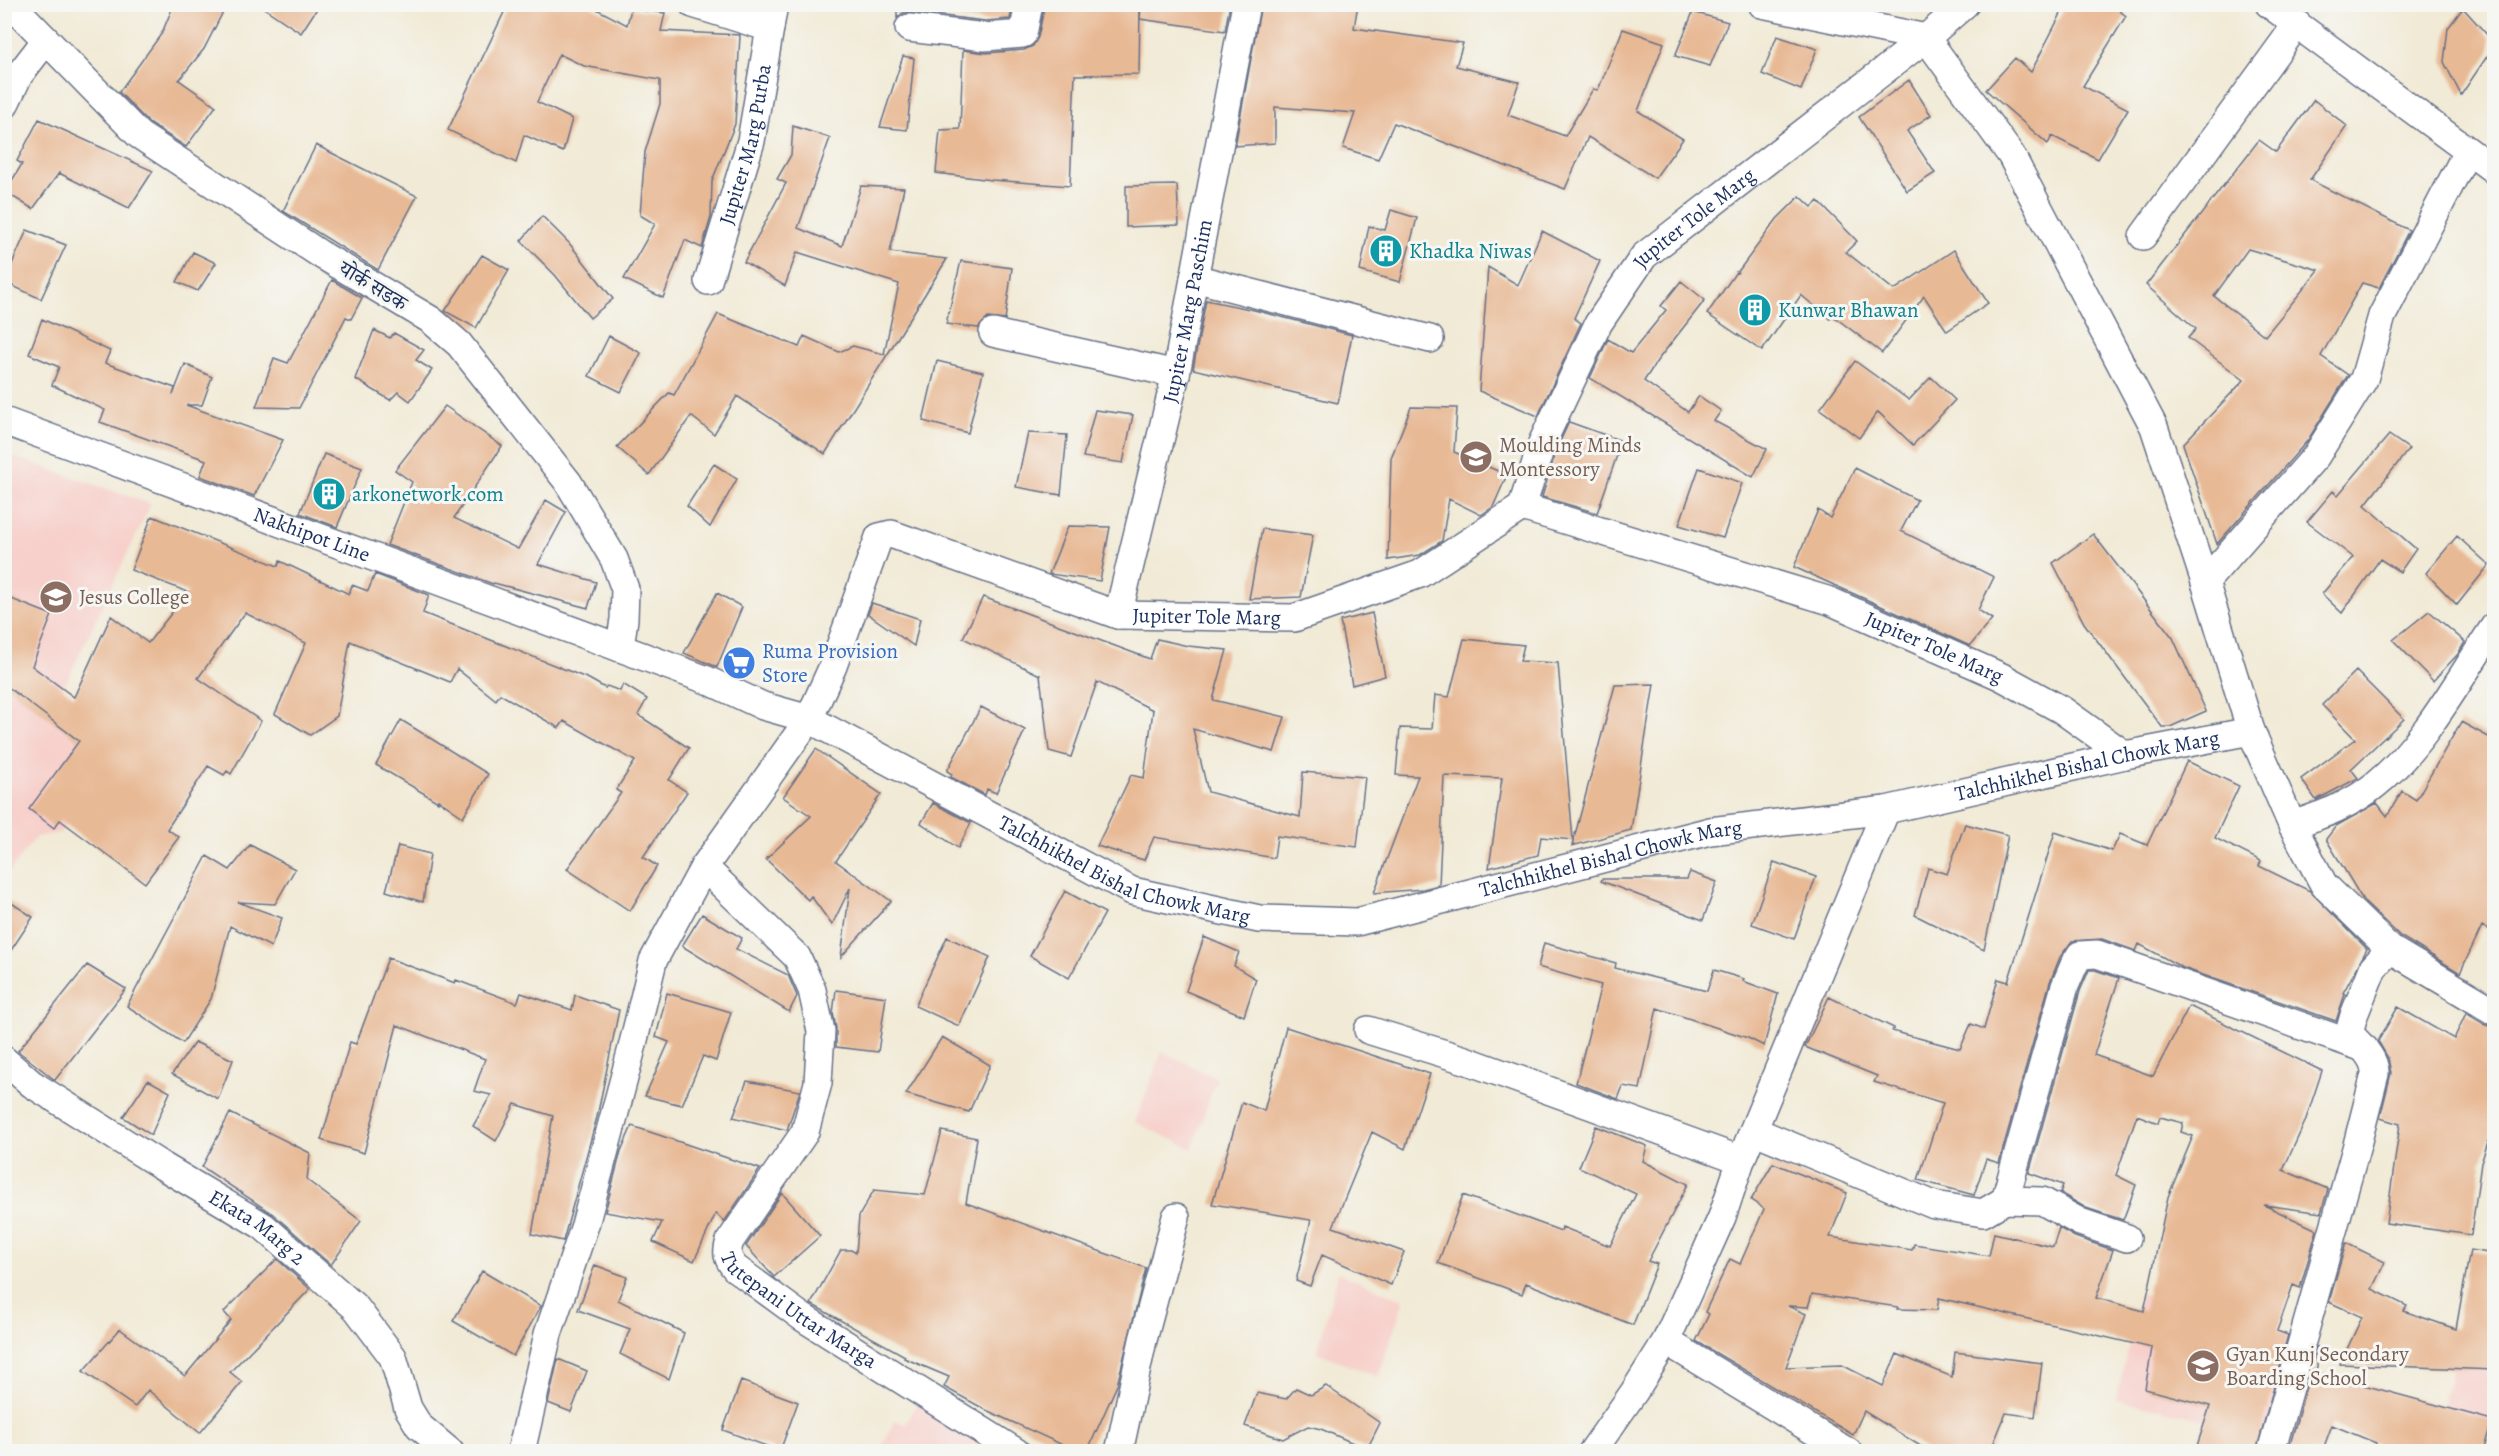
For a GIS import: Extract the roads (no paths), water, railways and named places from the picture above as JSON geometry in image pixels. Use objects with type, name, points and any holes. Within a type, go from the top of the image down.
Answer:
[{"type":"street","name":"योर्क सडक","points":[[11,4],[139,135],[320,254],[430,320],[459,344],[568,482],[614,559],[625,589],[620,648]]},
{"type":"street","points":[[693,4],[772,16]]},
{"type":"street","points":[[909,28],[986,37],[1023,34],[1029,4]]},
{"type":"street","name":"Jupiter Marg Paschim","points":[[1118,615],[1176,375],[1246,4]]},
{"type":"street","points":[[1762,4],[1926,38],[2011,155],[2154,427],[2251,731],[2292,825],[2324,885],[2390,949],[2494,1011]]},
{"type":"street","name":"Jupiter Tole Marg","points":[[809,719],[834,666],[879,537],[891,534],[1118,615],[1294,618],[1420,574],[1522,507],[1542,443],[1598,324],[1644,256],[1926,38],[1965,4]]},
{"type":"street","points":[[2269,4],[2494,170]]},
{"type":"street","name":"Jupiter Marg Purba","points":[[708,280],[751,141],[772,16]]},
{"type":"street","points":[[2143,236],[2297,24]]},
{"type":"street","points":[[4,106],[19,75],[46,40]]},
{"type":"street","points":[[2205,582],[2316,456],[2364,379],[2382,316],[2467,152]]},
{"type":"street","points":[[1194,278],[1430,339]]},
{"type":"street","points":[[993,333],[1176,375]]},
{"type":"street","name":"Nakhipot Line","points":[[4,421],[707,680],[763,706],[809,719]]},
{"type":"street","name":"Jupiter Tole Marg","points":[[1522,507],[1830,601],[2002,677],[2062,710],[2125,755]]},
{"type":"street","points":[[2292,825],[2335,810],[2375,785],[2415,744],[2494,627]]},
{"type":"street","points":[[521,1452],[548,1334],[585,1225],[632,1052],[652,962],[704,867],[809,719]]},
{"type":"street","name":"Talchhikhel Bishal Chowk Marg","points":[[809,719],[1132,891],[1259,919],[1357,922],[1710,831],[1886,810],[2125,755],[2251,731]]},
{"type":"street","points":[[1592,1452],[1666,1341],[1722,1217],[1742,1160],[1886,810]]},
{"type":"street","name":"Tutepani Uttar Marga","points":[[704,867],[797,957],[812,990],[821,1031],[818,1083],[805,1132],[730,1241],[727,1250],[728,1259],[735,1268],[802,1317],[1016,1452]]},
{"type":"street","points":[[2271,1452],[2375,1074],[2375,1067],[2364,1048],[2349,1034],[2373,968],[2390,949]]},
{"type":"street","points":[[2005,1200],[2065,986],[2080,955],[2097,954],[2364,1048]]},
{"type":"street","points":[[1368,1030],[1465,1060],[1742,1160]]},
{"type":"street","name":"Ekata Marg 2","points":[[4,1060],[32,1084],[263,1226],[356,1308],[393,1357],[408,1408],[419,1426],[450,1452]]},
{"type":"street","points":[[1755,1131],[1934,1205],[1983,1213],[2005,1200],[2043,1201],[2080,1222],[2127,1238]]},
{"type":"street","points":[[1119,1452],[1143,1340],[1176,1216]]},
{"type":"street","points":[[1666,1341],[1848,1452]]},
{"type":"place","name":"Khadka Niwas","points":[[1386,251]]},
{"type":"place","name":"Kunwar Bhawan","points":[[1755,310]]},
{"type":"place","name":"Moulding Minds Montessory","points":[[1476,457]]},
{"type":"place","name":"arkonetwork.com","points":[[329,494]]},
{"type":"place","name":"Jesus College","points":[[56,597]]},
{"type":"place","name":"Ruma Provision Store","points":[[739,663]]},
{"type":"place","name":"Gyan Kunj Secondary Boarding School","points":[[2203,1366]]}]
